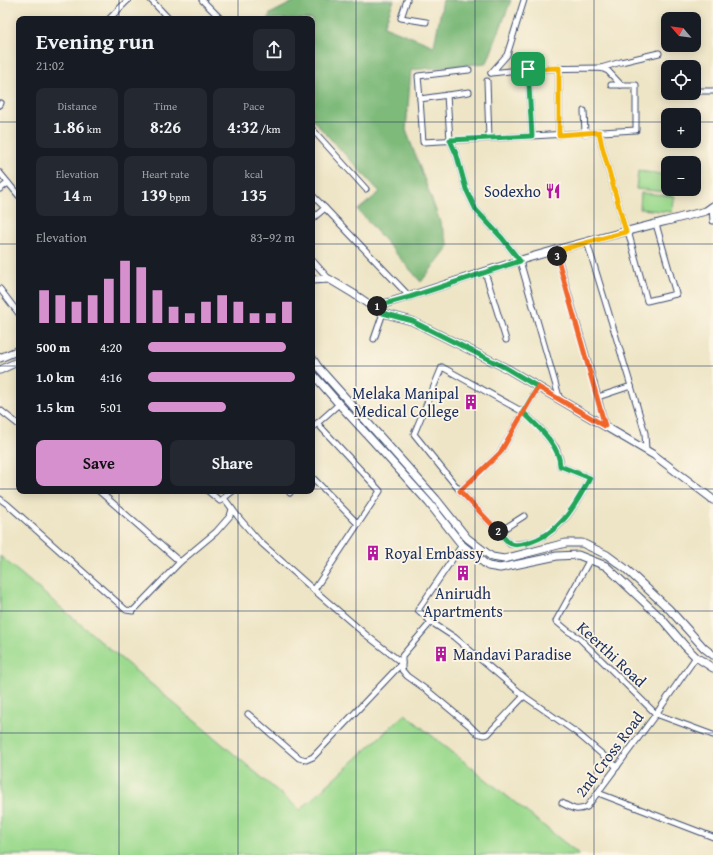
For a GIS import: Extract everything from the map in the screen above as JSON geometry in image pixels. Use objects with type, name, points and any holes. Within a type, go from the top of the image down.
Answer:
[{"type":"main road","points":[[373,307],[410,297],[520,261],[587,242],[706,212],[713,206]]},
{"type":"main road","points":[[315,280],[329,279],[383,313],[412,321],[506,368],[654,455],[712,499]]},
{"type":"main road","points":[[0,358],[16,351]]},
{"type":"main road","points":[[0,370],[16,362]]},
{"type":"main road","points":[[315,362],[436,499],[467,538],[492,557],[504,559],[566,543],[582,543],[607,555],[626,569],[669,609],[704,648],[713,654]]},
{"type":"main road","points":[[315,376],[429,503],[462,545],[488,566],[500,568],[557,556],[578,555],[606,566],[660,618],[696,657],[713,668]]},
{"type":"main road","points":[[429,503],[436,499]]},
{"type":"main road","points":[[660,618],[669,609]]},
{"type":"street","points":[[112,16],[128,0]]},
{"type":"street","points":[[151,0],[166,16]]},
{"type":"street","points":[[202,0],[218,16]]},
{"type":"street","points":[[407,0],[401,18],[426,22]]},
{"type":"street","points":[[524,0],[507,55],[491,73],[528,69],[601,68],[659,53]]},
{"type":"street","points":[[559,68],[559,135]]},
{"type":"street","points":[[601,68],[608,71],[620,84]]},
{"type":"street","points":[[528,69],[532,136]]},
{"type":"street","points":[[469,70],[418,76],[423,142],[636,130],[636,85],[611,85]]},
{"type":"street","points":[[487,81],[489,138]]},
{"type":"street","points":[[701,91],[713,91]]},
{"type":"street","points":[[420,99],[469,92]]},
{"type":"street","points":[[447,95],[450,140],[457,156],[466,189],[476,210],[502,238],[520,261],[560,400]]},
{"type":"street","points":[[584,111],[585,133]]},
{"type":"street","points":[[599,132],[647,301],[676,294],[656,224]]},
{"type":"street","points":[[315,133],[366,189]]},
{"type":"street","points":[[0,173],[16,192]]},
{"type":"street","points":[[0,189],[8,183]]},
{"type":"street","points":[[315,198],[410,297]]},
{"type":"street","points":[[713,206],[713,221]]},
{"type":"street","points":[[315,216],[325,208]]},
{"type":"street","points":[[587,242],[645,433],[646,450]]},
{"type":"street","points":[[556,251],[605,426]]},
{"type":"street","points":[[315,263],[329,279]]},
{"type":"street","points":[[485,272],[506,340]]},
{"type":"street","points":[[0,289],[16,310]]},
{"type":"street","points":[[374,339],[383,313]]},
{"type":"street","points":[[442,367],[523,412],[539,427],[556,448],[560,460],[560,466],[590,478],[567,516],[554,530],[538,540],[518,545],[510,544],[460,491],[414,434],[442,367]]},
{"type":"street","points":[[598,397],[631,386]]},
{"type":"street","points":[[460,491],[500,453],[538,387]]},
{"type":"street","points":[[314,590],[380,491],[317,423],[339,404]]},
{"type":"street","points":[[0,410],[16,423]]},
{"type":"street","points":[[315,480],[358,524]]},
{"type":"street","points":[[102,494],[180,562]]},
{"type":"street","points":[[212,494],[220,501],[229,494]]},
{"type":"street","points":[[224,498],[259,541],[314,590],[402,663]]},
{"type":"street","points":[[0,499],[126,610],[129,611],[133,611],[180,562],[216,532],[230,516],[232,509]]},
{"type":"street","points":[[499,532],[524,516]]},
{"type":"street","points":[[462,545],[418,610],[431,622],[454,637],[524,696],[577,733],[617,767]]},
{"type":"street","name":"Keerthi Road","points":[[590,559],[556,621],[578,637],[656,714],[713,735]]},
{"type":"street","points":[[431,622],[402,656],[402,670],[407,676],[428,691],[477,733],[481,735],[488,734],[524,696]]},
{"type":"street","name":"2nd Cross Road","points":[[562,803],[576,810],[587,808],[696,657]]},
{"type":"street","points":[[248,714],[299,758],[306,760],[313,757],[402,663]]},
{"type":"street","points":[[598,794],[713,837]]},
{"type":"green space","points":[[297,0],[394,0],[384,26],[434,46],[443,0],[511,0],[487,63],[411,70],[406,130],[449,246],[421,282],[358,210],[380,192],[315,122],[315,16],[269,16],[270,14]]},
{"type":"green space","points":[[638,171],[661,174],[661,191],[636,189]]},
{"type":"green space","points":[[641,193],[661,195],[661,196],[675,196],[672,212],[640,209]]},
{"type":"green space","points":[[0,556],[300,810],[405,714],[580,855],[0,855]]},
{"type":"place","name":"Sodexho","points":[[553,191]]},
{"type":"place","name":"Melaka Manipal Medical College","points":[[471,402]]},
{"type":"place","name":"Royal Embassy","points":[[373,553]]},
{"type":"place","name":"Anirudh Apartments","points":[[463,573]]},
{"type":"place","name":"Mandavi Paradise","points":[[441,654]]},
{"type":"route","points":[[528,69],[532,136],[450,140],[457,156],[466,189],[476,210],[502,238],[520,261],[410,297],[373,307],[383,313],[412,321],[506,368],[538,387],[523,412],[539,427],[556,448],[560,460],[560,466],[590,478],[567,516],[554,530],[538,540],[518,545],[510,544],[460,491],[500,453],[533,394],[538,387],[605,426],[556,251],[626,232],[599,132],[559,135],[559,68],[528,69]]}]
